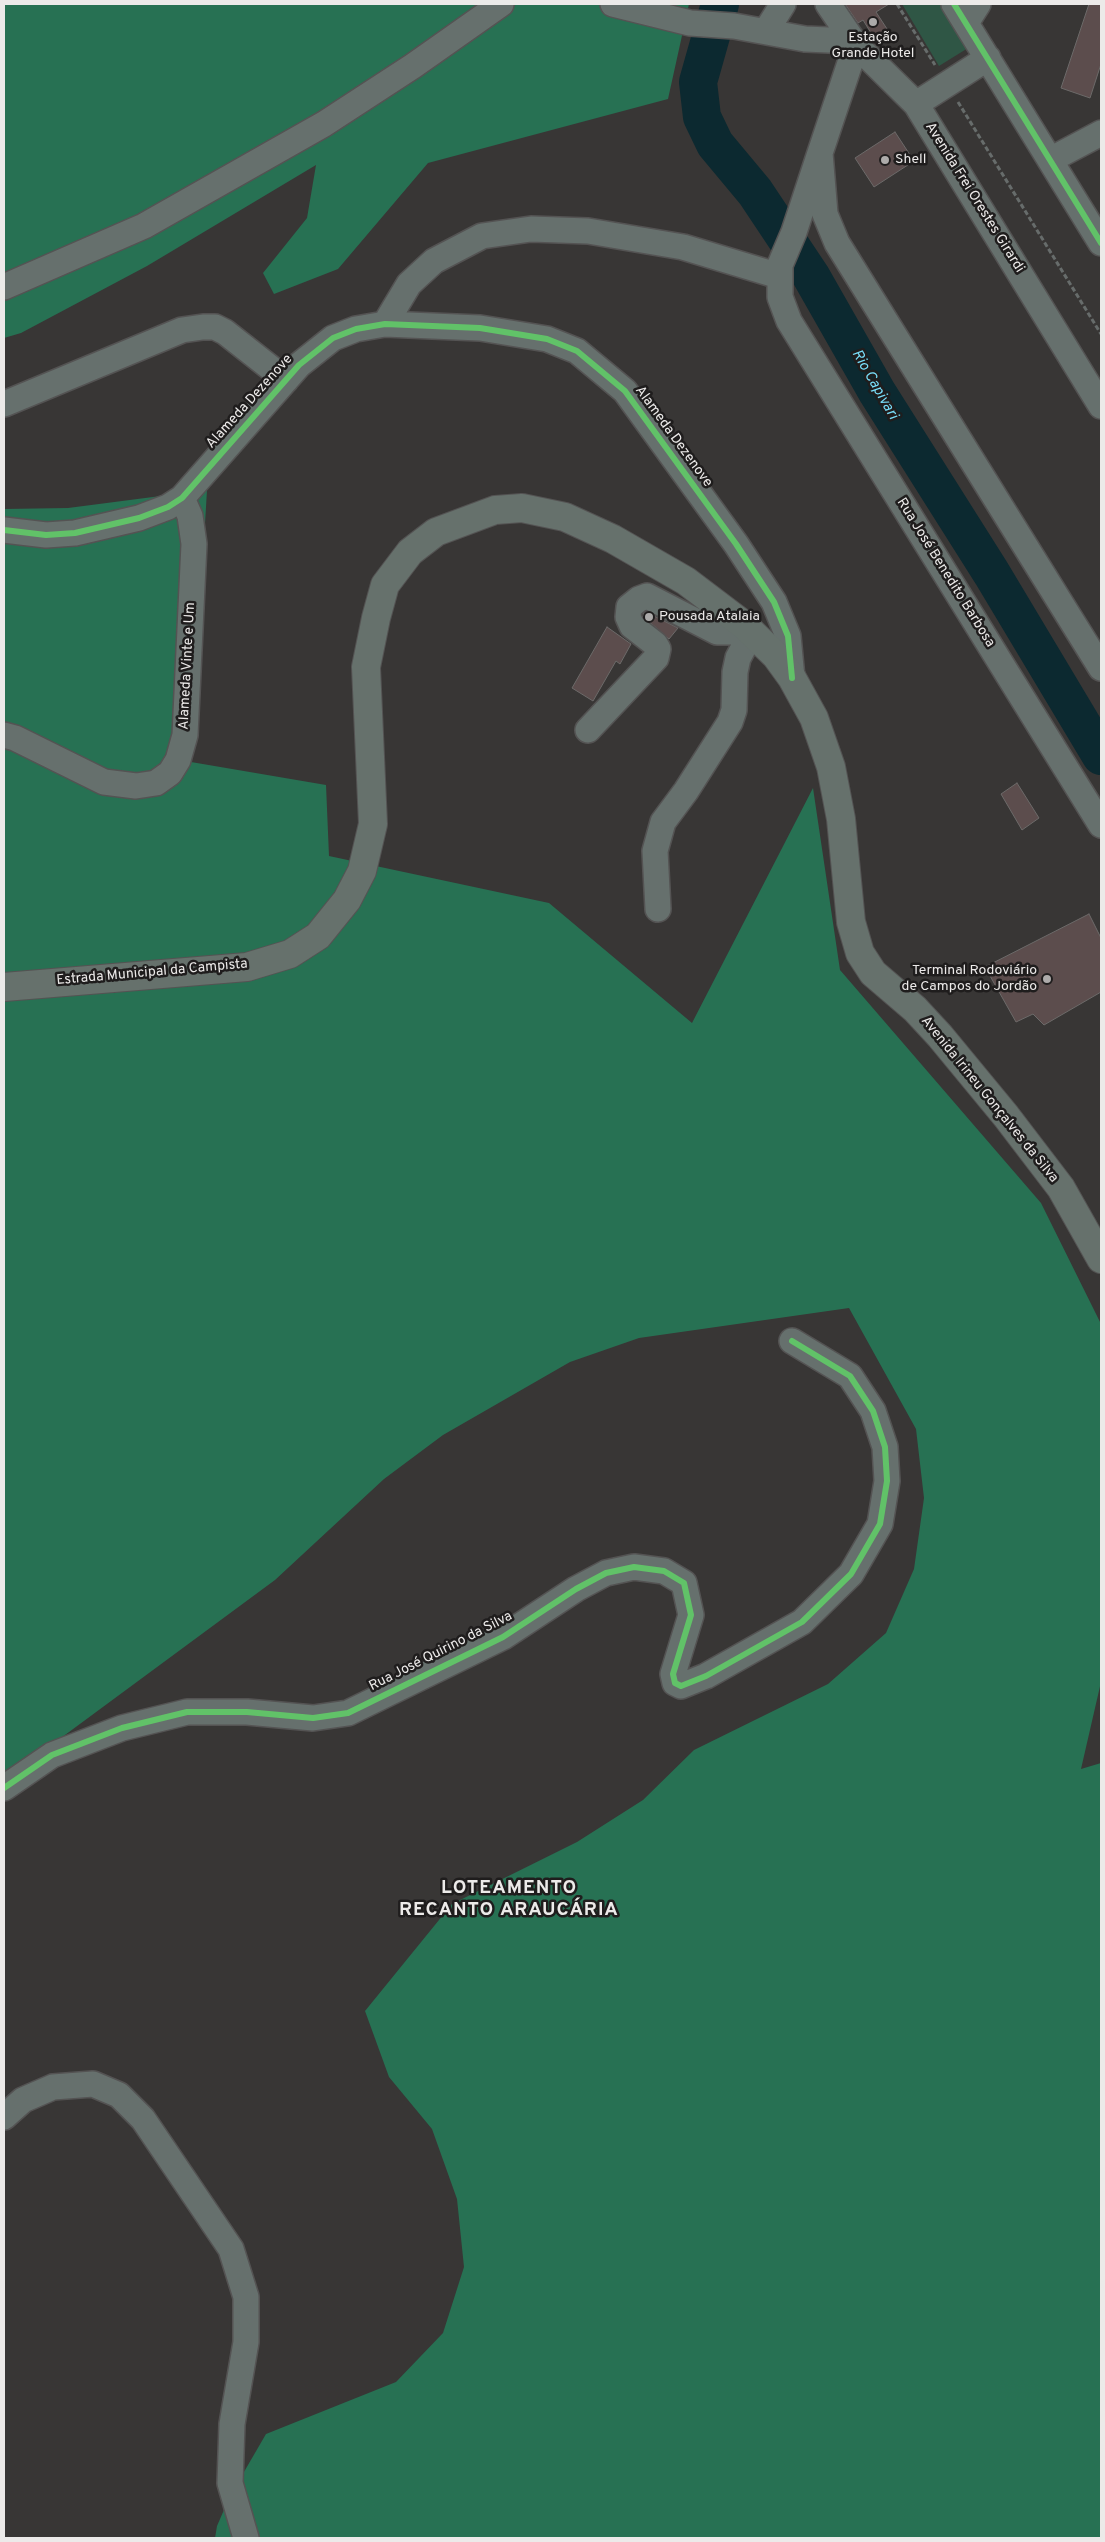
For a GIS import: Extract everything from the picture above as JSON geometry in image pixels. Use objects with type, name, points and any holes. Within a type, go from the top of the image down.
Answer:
[{"type":"main road","name":"Estrada Municipal da Campista","points":[[4,987],[247,966],[290,954],[318,936],[347,900],[362,871],[373,824],[366,667],[385,585],[410,552],[436,532],[495,510],[522,508],[565,517]]},
{"type":"main road","name":"Avenida Irineu Gonçalves da Silva","points":[[565,517],[613,539],[686,581],[752,632],[776,656],[792,678],[814,718],[831,767],[841,819],[851,922],[860,953],[873,973],[915,1009],[940,1036],[1006,1116],[1061,1188],[1101,1259]]},
{"type":"street","points":[[4,287],[144,226],[324,124],[414,66],[500,4]]},
{"type":"street","points":[[385,324],[408,284],[434,261],[482,236],[531,229],[588,231],[683,247],[780,271],[820,153],[854,43],[805,39],[734,26],[690,23],[613,4]]},
{"type":"street","points":[[766,31],[783,4]]},
{"type":"street","name":"Avenida Frei Orestes Girardi","points":[[828,4],[854,43],[916,104],[1101,406]]},
{"type":"street","points":[[966,10],[988,58],[1101,243]]},
{"type":"street","points":[[916,104],[988,58]]},
{"type":"street","points":[[1050,160],[1101,133]]},
{"type":"street","points":[[820,153],[825,214],[837,243],[1101,668]]},
{"type":"street","name":"Rua José Benedito Barbosa","points":[[780,271],[780,297],[789,321],[1101,825]]},
{"type":"street","name":"Alameda Dezenove","points":[[4,530],[46,534],[75,532],[139,518],[168,507],[182,498],[299,365],[333,338],[356,329],[385,324],[480,328],[547,339],[577,351],[624,391],[736,544],[774,602],[788,636],[792,678]]},
{"type":"street","points":[[4,404],[182,330],[203,327],[215,327],[225,332],[286,380]]},
{"type":"street","name":"Alameda Vinte e Um","points":[[4,735],[15,738],[104,782],[136,786],[156,783],[170,773],[178,760],[186,726],[194,544],[190,516],[182,498]]},
{"type":"street","points":[[588,730],[656,658],[658,649],[655,644],[632,626],[628,617],[629,607],[639,599],[647,596],[717,632],[752,632],[738,658],[735,672],[734,710],[730,722],[686,791],[663,822],[655,851],[658,909]]},
{"type":"street","name":"Rua José Quirino da Silva","points":[[4,1788],[52,1755],[122,1728],[188,1712],[247,1712],[313,1718],[348,1713],[503,1637],[576,1589],[606,1573],[634,1567],[664,1571],[684,1584],[691,1615],[674,1674],[675,1683],[681,1686],[706,1676],[802,1622],[851,1574],[880,1524],[888,1481],[885,1447],[873,1411],[850,1376],[792,1341]]},
{"type":"street","points":[[4,2117],[23,2100],[53,2087],[93,2084],[120,2095],[144,2118],[231,2249],[246,2297],[246,2342],[232,2424],[230,2483],[246,2538]]},
{"type":"path","points":[[897,4],[1101,334]]},
{"type":"green space","points":[[4,4],[689,4],[668,99],[428,163],[338,269],[274,294],[263,273],[307,218],[316,165],[147,266],[21,333],[4,338]]},
{"type":"green space","points":[[902,4],[942,4],[968,48],[939,66]]},
{"type":"green space","points":[[207,490],[191,762],[326,785],[329,856],[549,903],[692,1023],[813,788],[840,970],[1041,1203],[1101,1324],[1101,1682],[1081,1769],[1101,1763],[1101,2538],[215,2538],[217,2526],[230,2496],[266,2434],[396,2382],[443,2333],[464,2267],[457,2199],[432,2129],[389,2077],[365,2011],[452,1904],[577,1842],[643,1800],[694,1750],[828,1684],[886,1633],[914,1569],[924,1498],[916,1429],[849,1308],[639,1338],[570,1362],[443,1435],[384,1479],[275,1580],[4,1780],[4,509],[68,508]]},
{"type":"building","name":"Estação Grande Hotel","points":[[845,4],[889,4],[876,12],[889,32],[876,41],[863,20],[858,23]]},
{"type":"building","points":[[1089,4],[1101,4],[1101,64],[1090,98],[1061,88]]},
{"type":"building","name":"Shell","points":[[895,132],[914,161],[874,187],[855,158]]},
{"type":"building","points":[[646,612],[678,628],[669,639],[644,617],[643,614]]},
{"type":"building","points":[[607,627],[631,644],[620,664],[616,661],[593,701],[572,688]]},
{"type":"building","points":[[1017,783],[1039,818],[1022,830],[1001,794]]},
{"type":"building","name":"Terminal Rodoviário de Campos do Jordão","points":[[1089,914],[1101,938],[1101,992],[1044,1025],[1033,1014],[1016,1022],[985,967]]},
{"type":"waterway","name":"Rio Capivari","points":[[720,4],[698,82],[702,117],[715,144],[755,192],[811,276],[877,392],[992,574],[1101,756]]},
{"type":"cycle path","points":[[954,4],[1101,243]]},
{"type":"cycle path","points":[[4,530],[46,535],[75,533],[139,518],[168,507],[182,498],[299,365],[333,338],[356,329],[385,324],[480,328],[547,339],[577,351],[625,391],[736,544],[774,602],[788,636],[792,678]]},
{"type":"cycle path","points":[[4,1788],[52,1755],[122,1728],[187,1712],[247,1712],[313,1718],[348,1713],[503,1637],[576,1589],[606,1573],[634,1567],[664,1571],[684,1583],[691,1615],[673,1674],[675,1683],[681,1686],[706,1676],[802,1622],[851,1574],[880,1524],[887,1481],[885,1447],[873,1411],[850,1376],[792,1341]]},
{"type":"place","name":"Estação Grande Hotel","points":[[873,22]]},
{"type":"place","name":"Shell","points":[[885,160]]},
{"type":"place","name":"Pousada Atalaia","points":[[649,617]]},
{"type":"place","name":"Terminal Rodoviário de Campos do Jordão","points":[[1047,979]]},
{"type":"district","name":"LOTEAMENTO RECANTO ARAUCÁRIA","points":[[509,1900]]}]
